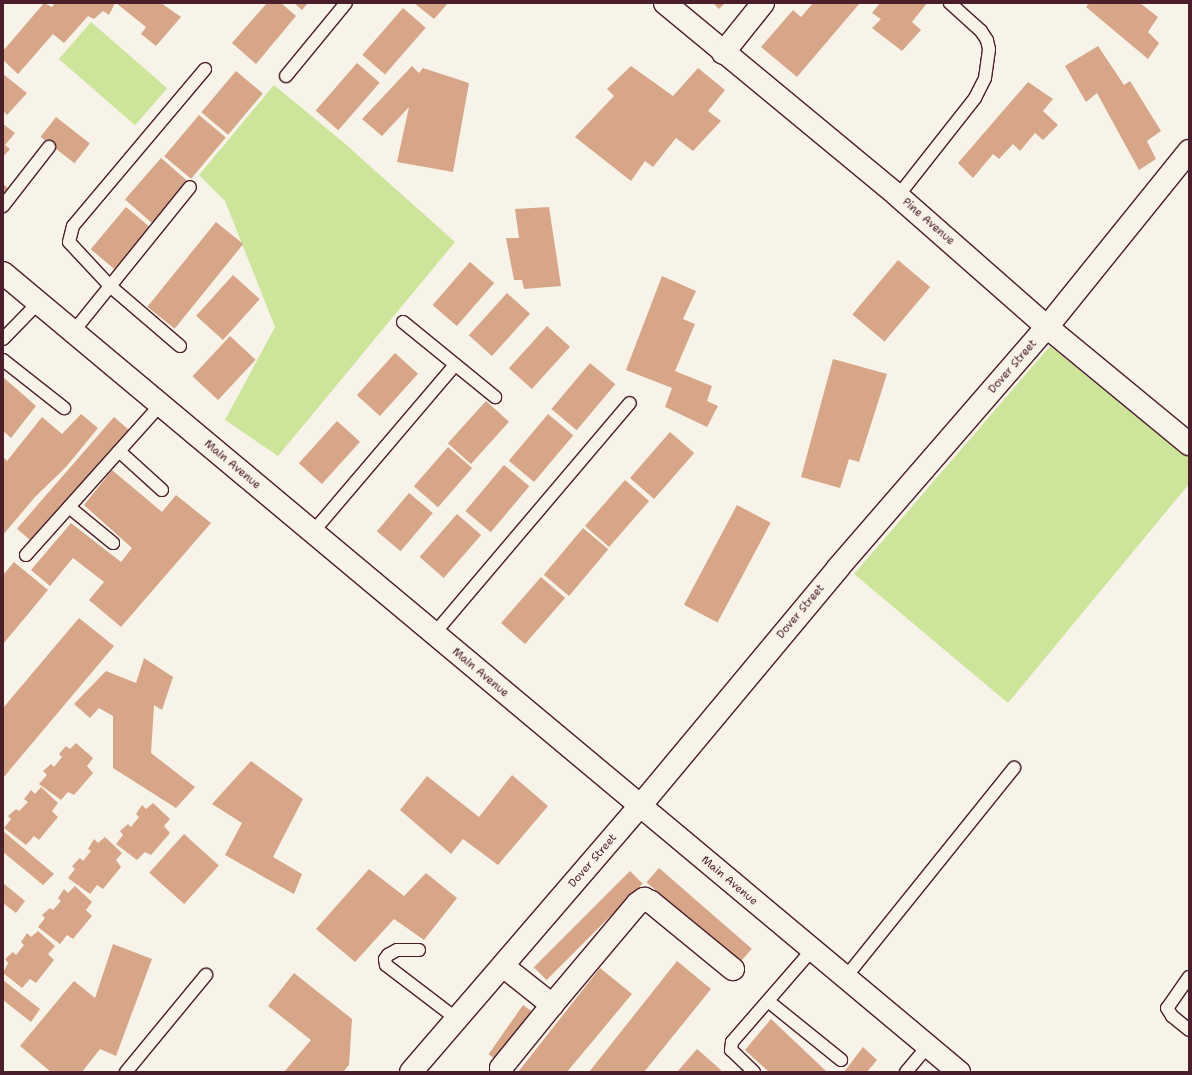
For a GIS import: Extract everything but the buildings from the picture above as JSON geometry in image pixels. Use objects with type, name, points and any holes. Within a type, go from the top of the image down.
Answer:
[{"type":"street","name":"Pine Avenue","points":[[665,3],[723,53],[898,196],[1047,327],[1189,444]]},
{"type":"street","points":[[723,53],[763,3]]},
{"type":"street","name":"Dover Street","points":[[411,1072],[640,806],[838,568],[1047,327],[1189,151]]},
{"type":"street","name":"Main Avenue","points":[[3,273],[433,635],[959,1072]]},
{"type":"street","points":[[501,1068],[637,904],[644,899],[651,902],[733,969]]},
{"type":"street","points":[[503,966],[552,1005]]},
{"type":"lane","points":[[286,76],[346,3]]},
{"type":"lane","points":[[898,196],[975,98],[985,78],[989,48],[987,40],[981,31],[950,3]]},
{"type":"lane","points":[[180,346],[110,286],[69,242],[73,226],[206,69]]},
{"type":"lane","points":[[3,206],[49,147]]},
{"type":"lane","points":[[73,332],[190,187]]},
{"type":"lane","points":[[3,339],[38,302]]},
{"type":"lane","points":[[403,322],[495,397]]},
{"type":"lane","points":[[3,360],[64,408]]},
{"type":"lane","points":[[312,533],[455,365]]},
{"type":"lane","points":[[433,635],[630,403]]},
{"type":"lane","points":[[26,555],[160,405]]},
{"type":"lane","points":[[119,451],[162,490]]},
{"type":"lane","points":[[69,507],[113,543]]},
{"type":"lane","points":[[845,978],[1014,768]]},
{"type":"lane","points":[[419,950],[397,950],[388,954],[385,959],[386,965],[457,1019]]},
{"type":"lane","points":[[754,1072],[731,1050],[732,1042],[812,950]]},
{"type":"lane","points":[[126,1072],[206,975]]},
{"type":"lane","points":[[1189,977],[1167,1008],[1172,1016],[1189,1030]]},
{"type":"lane","points":[[768,1001],[841,1060]]},
{"type":"lane","points":[[906,1072],[928,1046]]},
{"type":"green space","points":[[91,22],[167,88],[135,125],[59,59]]},
{"type":"green space","points":[[274,85],[343,142],[455,242],[278,456],[225,420],[275,327],[225,201],[199,175]]},
{"type":"green space","points":[[1050,346],[1189,458],[1189,484],[1008,703],[854,574]]}]
